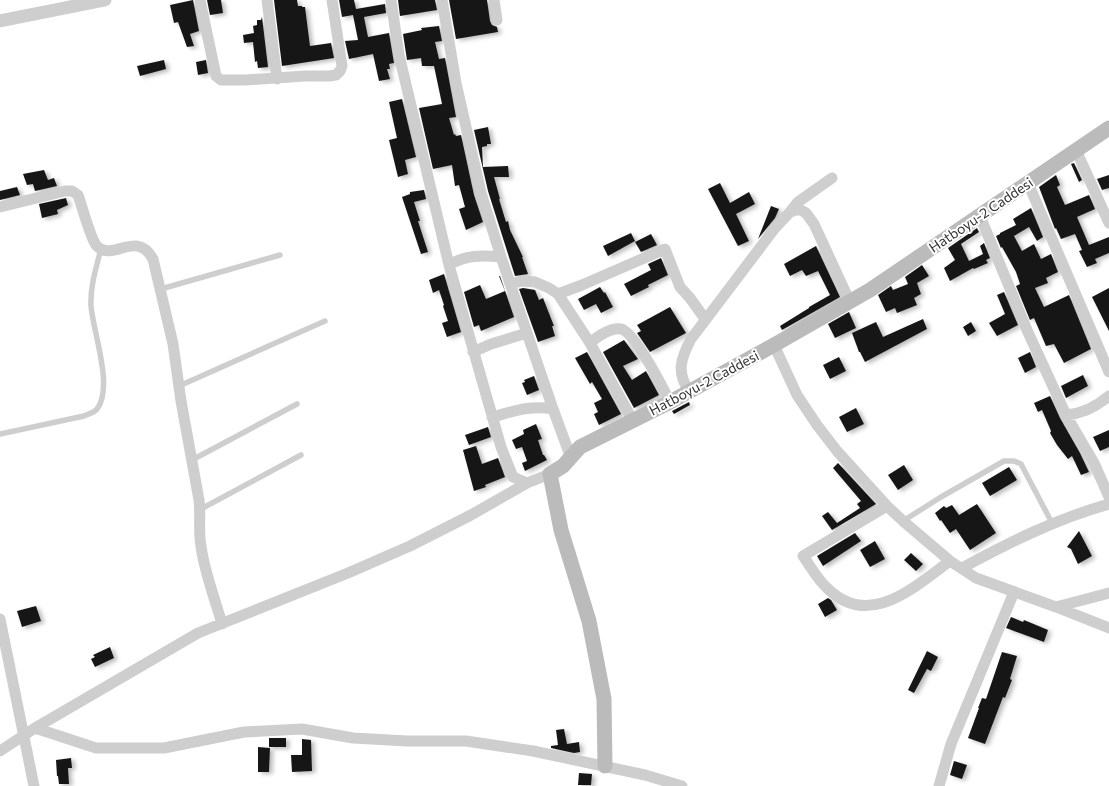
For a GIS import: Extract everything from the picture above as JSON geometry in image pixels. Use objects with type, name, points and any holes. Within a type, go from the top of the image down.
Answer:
[{"type":"main road","name":"Hatboyu-2 Caddesi","points":[[550,474],[563,466],[580,447],[689,392],[870,290],[1109,128]]},
{"type":"main road","points":[[550,474],[561,530],[589,621],[604,699],[605,766]]},
{"type":"street","points":[[0,21],[105,0]]},
{"type":"street","points":[[200,0],[216,76],[221,80],[277,79],[336,75],[340,71],[342,60],[332,0]]},
{"type":"street","points":[[266,0],[277,79]]},
{"type":"street","points":[[391,0],[399,55],[449,265],[473,352],[501,447],[513,477],[527,482]]},
{"type":"street","points":[[442,0],[456,83],[481,193],[501,258],[571,458]]},
{"type":"street","points":[[494,0],[497,20]]},
{"type":"street","points":[[1076,150],[1109,223]]},
{"type":"street","points":[[689,392],[685,386],[681,373],[682,356],[691,340],[775,228],[798,202],[832,178]]},
{"type":"street","points":[[1028,183],[1109,372]]},
{"type":"street","points":[[0,206],[65,190],[72,191],[78,195],[93,239],[101,249],[112,251],[135,245],[147,251],[153,259],[173,344],[200,509],[202,555],[222,624]]},
{"type":"street","points":[[790,212],[799,209],[806,213],[814,224],[850,302]]},
{"type":"street","points":[[980,216],[1027,330],[1066,415],[1094,463],[1109,497]]},
{"type":"street","points":[[558,294],[665,249],[680,287],[690,298],[705,320]]},
{"type":"street","points":[[449,265],[456,260],[469,256],[501,258]]},
{"type":"street","points":[[510,284],[522,281],[535,282],[550,288],[558,294],[590,343],[633,421]]},
{"type":"street","points":[[590,343],[597,337],[613,330],[621,329],[630,334],[670,402]]},
{"type":"street","points":[[473,352],[491,344],[527,333]]},
{"type":"street","points":[[774,345],[797,395],[827,439],[887,506],[950,561],[976,578],[1109,628]]},
{"type":"street","points":[[1066,415],[1077,414],[1088,410],[1109,396]]},
{"type":"street","points":[[492,418],[528,408],[540,407],[553,409]]},
{"type":"street","points":[[0,751],[35,728],[198,633],[410,546],[472,515],[527,482],[550,474]]},
{"type":"street","points":[[962,568],[999,548],[1052,523],[1109,504]]},
{"type":"street","points":[[887,506],[803,556],[827,589],[841,600],[854,605],[876,605],[901,594],[950,561]]},
{"type":"street","points":[[938,786],[951,744],[1014,592]]},
{"type":"street","points":[[1056,607],[1109,592]]},
{"type":"street","points":[[0,619],[25,735],[34,786]]},
{"type":"street","points":[[35,728],[96,748],[164,748],[244,732],[302,729],[353,738],[408,741],[466,741],[533,751],[645,775],[682,786]]},
{"type":"lane","points":[[0,434],[84,416],[98,408],[103,390],[103,371],[92,313],[91,296],[101,249]]},
{"type":"lane","points":[[160,289],[280,255]]},
{"type":"lane","points":[[179,386],[325,321]]},
{"type":"lane","points":[[192,460],[298,404]]},
{"type":"lane","points":[[200,509],[301,455]]},
{"type":"lane","points":[[903,521],[980,474],[1004,461],[1009,460],[1021,464],[1052,523]]},
{"type":"building","points":[[193,0],[199,31],[190,34],[194,46],[187,47],[178,22],[174,23],[170,5]]},
{"type":"building","points":[[207,0],[221,0],[223,13],[210,15]]},
{"type":"building","points":[[274,0],[297,0],[298,6],[305,7],[310,46],[331,43],[334,58],[282,66]]},
{"type":"building","points":[[339,0],[354,0],[356,9],[385,4],[386,13],[364,17],[368,37],[389,33],[394,63],[389,64],[390,69],[387,69],[390,79],[379,81],[373,54],[349,59],[345,41],[358,40],[353,15],[342,17]]},
{"type":"building","points":[[398,0],[435,0],[437,10],[400,16]]},
{"type":"building","points":[[449,0],[487,0],[490,21],[492,25],[497,27],[498,32],[456,39]]},
{"type":"building","points":[[262,17],[268,67],[258,68],[257,61],[255,62],[253,42],[244,43],[243,35],[254,33],[253,26],[257,25],[257,20],[261,20]]},
{"type":"building","points":[[439,26],[442,41],[435,42],[439,59],[445,58],[456,117],[449,118],[454,135],[461,135],[474,195],[483,222],[466,230],[459,209],[465,207],[459,185],[455,186],[452,165],[433,169],[419,108],[442,104],[434,66],[422,66],[421,58],[407,60],[403,34],[422,30],[421,28]]},
{"type":"building","points":[[164,60],[166,69],[140,76],[137,66]]},
{"type":"building","points":[[206,60],[208,73],[198,75],[196,62]]},
{"type":"building","points":[[402,99],[416,157],[405,160],[408,174],[398,177],[389,140],[397,138],[389,102]]},
{"type":"building","points":[[488,127],[491,144],[487,144],[487,146],[482,147],[483,167],[508,166],[509,177],[494,177],[506,222],[508,221],[510,230],[523,257],[528,274],[515,276],[488,191],[474,130]]},
{"type":"building","points":[[1074,163],[1082,180],[1079,182],[1071,164]]},
{"type":"building","points":[[44,170],[48,180],[54,178],[57,186],[35,191],[33,184],[27,185],[23,174]]},
{"type":"building","points":[[1056,175],[1060,185],[1057,187],[1065,205],[1089,195],[1095,209],[1077,217],[1089,245],[1109,237],[1109,253],[1095,259],[1097,263],[1087,267],[1079,251],[1082,250],[1075,234],[1061,239],[1056,228],[1055,229],[1039,187]]},
{"type":"building","points":[[1109,175],[1109,188],[1102,190],[1097,179]]},
{"type":"building","points":[[720,183],[730,203],[749,192],[755,204],[736,214],[749,241],[738,246],[708,189]]},
{"type":"building","points":[[17,187],[20,195],[0,200],[0,191]]},
{"type":"building","points":[[424,190],[426,199],[414,202],[420,221],[418,221],[428,252],[421,254],[402,197],[410,194],[410,192]]},
{"type":"building","points":[[66,198],[68,205],[57,210],[58,214],[42,218],[39,204]]},
{"type":"building","points":[[771,206],[779,209],[775,218],[758,239]]},
{"type":"building","points":[[1031,208],[1043,237],[1037,241],[1029,227],[1014,236],[1022,251],[1034,244],[1041,259],[1051,254],[1058,272],[1046,278],[1048,283],[1035,288],[1044,307],[1069,295],[1091,349],[1064,363],[1054,344],[1046,346],[1034,318],[1030,320],[1016,286],[1020,284],[1016,272],[1002,247],[1001,248],[996,236],[1016,225],[1013,219]]},
{"type":"building","points":[[977,228],[979,232],[961,244],[969,261],[983,254],[980,246],[984,243],[990,258],[986,260],[988,263],[974,269],[973,268],[950,281],[944,268],[955,260],[948,248]]},
{"type":"building","points":[[631,233],[635,241],[608,256],[603,246]]},
{"type":"building","points":[[651,234],[657,245],[641,252],[635,242]]},
{"type":"building","points":[[816,246],[840,297],[782,330],[780,326],[830,295],[818,271],[806,276],[802,270],[790,276],[784,264]]},
{"type":"building","points":[[661,258],[668,275],[631,296],[624,284],[651,270],[648,264]]},
{"type":"building","points":[[922,265],[929,276],[917,283],[921,294],[914,298],[917,305],[897,313],[895,308],[886,312],[878,295],[891,286],[893,290],[908,284],[905,277]]},
{"type":"building","points":[[444,274],[461,332],[447,337],[442,323],[448,321],[443,306],[444,305],[439,290],[433,293],[429,280]]},
{"type":"building","points":[[500,276],[514,317],[481,331],[479,325],[474,327],[464,292],[480,285],[486,299],[505,291]]},
{"type":"building","points":[[600,287],[604,293],[605,292],[613,307],[601,313],[596,304],[584,310],[578,299]]},
{"type":"building","points":[[523,288],[535,290],[539,300],[543,298],[554,326],[552,326],[555,336],[538,342],[519,289]]},
{"type":"building","points":[[1109,288],[1109,331],[1092,297]]},
{"type":"building","points":[[1004,292],[1018,325],[997,336],[989,323],[1005,314],[997,295]]},
{"type":"building","points":[[670,307],[686,333],[650,352],[637,333],[641,331],[637,325]]},
{"type":"building","points":[[849,312],[856,328],[835,338],[828,324]]},
{"type":"building","points":[[923,319],[927,329],[865,362],[859,352],[852,333],[876,322],[883,337]]},
{"type":"building","points":[[971,322],[976,331],[968,336],[963,327]]},
{"type":"building","points":[[624,340],[638,359],[623,366],[632,380],[646,371],[659,395],[634,408],[603,352]]},
{"type":"building","points":[[587,352],[621,414],[599,425],[594,414],[598,412],[594,403],[602,399],[592,382],[590,384],[575,358]]},
{"type":"building","points":[[1030,352],[1036,367],[1025,373],[1018,358]]},
{"type":"building","points":[[839,357],[846,371],[830,379],[823,365]]},
{"type":"building","points":[[1083,375],[1088,386],[1066,398],[1061,386]]},
{"type":"building","points":[[534,376],[539,390],[527,395],[522,383],[525,382],[524,380]]},
{"type":"building","points":[[1050,396],[1089,472],[1081,475],[1072,456],[1068,459],[1057,445],[1050,433],[1051,431],[1042,410],[1038,412],[1034,403]]},
{"type":"building","points":[[689,402],[690,405],[674,414],[672,411]]},
{"type":"building","points":[[856,408],[864,424],[847,432],[839,417]]},
{"type":"building","points":[[536,424],[542,439],[538,440],[543,455],[547,460],[525,471],[522,463],[527,461],[522,447],[516,449],[512,440],[524,434],[523,430]]},
{"type":"building","points":[[488,427],[491,437],[469,445],[465,435]]},
{"type":"building","points":[[1109,430],[1109,447],[1100,451],[1093,437]]},
{"type":"building","points":[[476,446],[482,464],[498,458],[505,477],[485,485],[486,487],[474,491],[463,450]]},
{"type":"building","points":[[838,463],[876,504],[832,530],[822,516],[828,512],[837,523],[860,508],[857,504],[861,501],[833,468]]},
{"type":"building","points":[[904,465],[913,480],[898,490],[888,475]]},
{"type":"building","points":[[1009,467],[1017,480],[990,496],[982,483]]},
{"type":"building","points":[[977,504],[996,533],[970,550],[956,529],[950,533],[935,513],[944,506],[946,508],[952,505],[959,515]]},
{"type":"building","points":[[1079,531],[1092,556],[1078,564],[1071,549],[1067,547]]},
{"type":"building","points":[[855,533],[861,541],[823,566],[817,556]]},
{"type":"building","points":[[875,541],[885,559],[870,567],[860,550]]},
{"type":"building","points":[[911,553],[923,564],[916,571],[904,560]]},
{"type":"building","points":[[828,598],[837,610],[825,617],[818,604]]},
{"type":"building","points":[[36,606],[41,621],[22,627],[17,611]]},
{"type":"building","points":[[1011,617],[1023,622],[1024,620],[1048,630],[1044,642],[1006,628]]},
{"type":"building","points":[[110,647],[114,658],[95,667],[91,659],[95,657],[93,655]]},
{"type":"building","points":[[927,651],[938,657],[931,671],[927,669],[914,693],[908,690]]},
{"type":"building","points":[[1002,652],[1017,656],[1010,679],[1012,680],[1005,698],[1003,697],[985,744],[968,738],[982,698],[986,699]]},
{"type":"building","points":[[564,729],[567,744],[579,742],[580,752],[574,753],[551,748],[551,746],[558,745],[556,730]]},
{"type":"building","points":[[269,738],[286,738],[286,747],[269,747]]},
{"type":"building","points":[[302,739],[311,740],[312,771],[292,772],[291,755],[302,755]]},
{"type":"building","points":[[258,747],[270,748],[269,772],[258,772]]},
{"type":"building","points":[[71,758],[72,768],[68,768],[69,784],[59,784],[56,760]]},
{"type":"building","points":[[954,761],[967,765],[962,779],[950,775]]},
{"type":"building","points":[[579,773],[592,774],[591,785],[578,785]]}]
